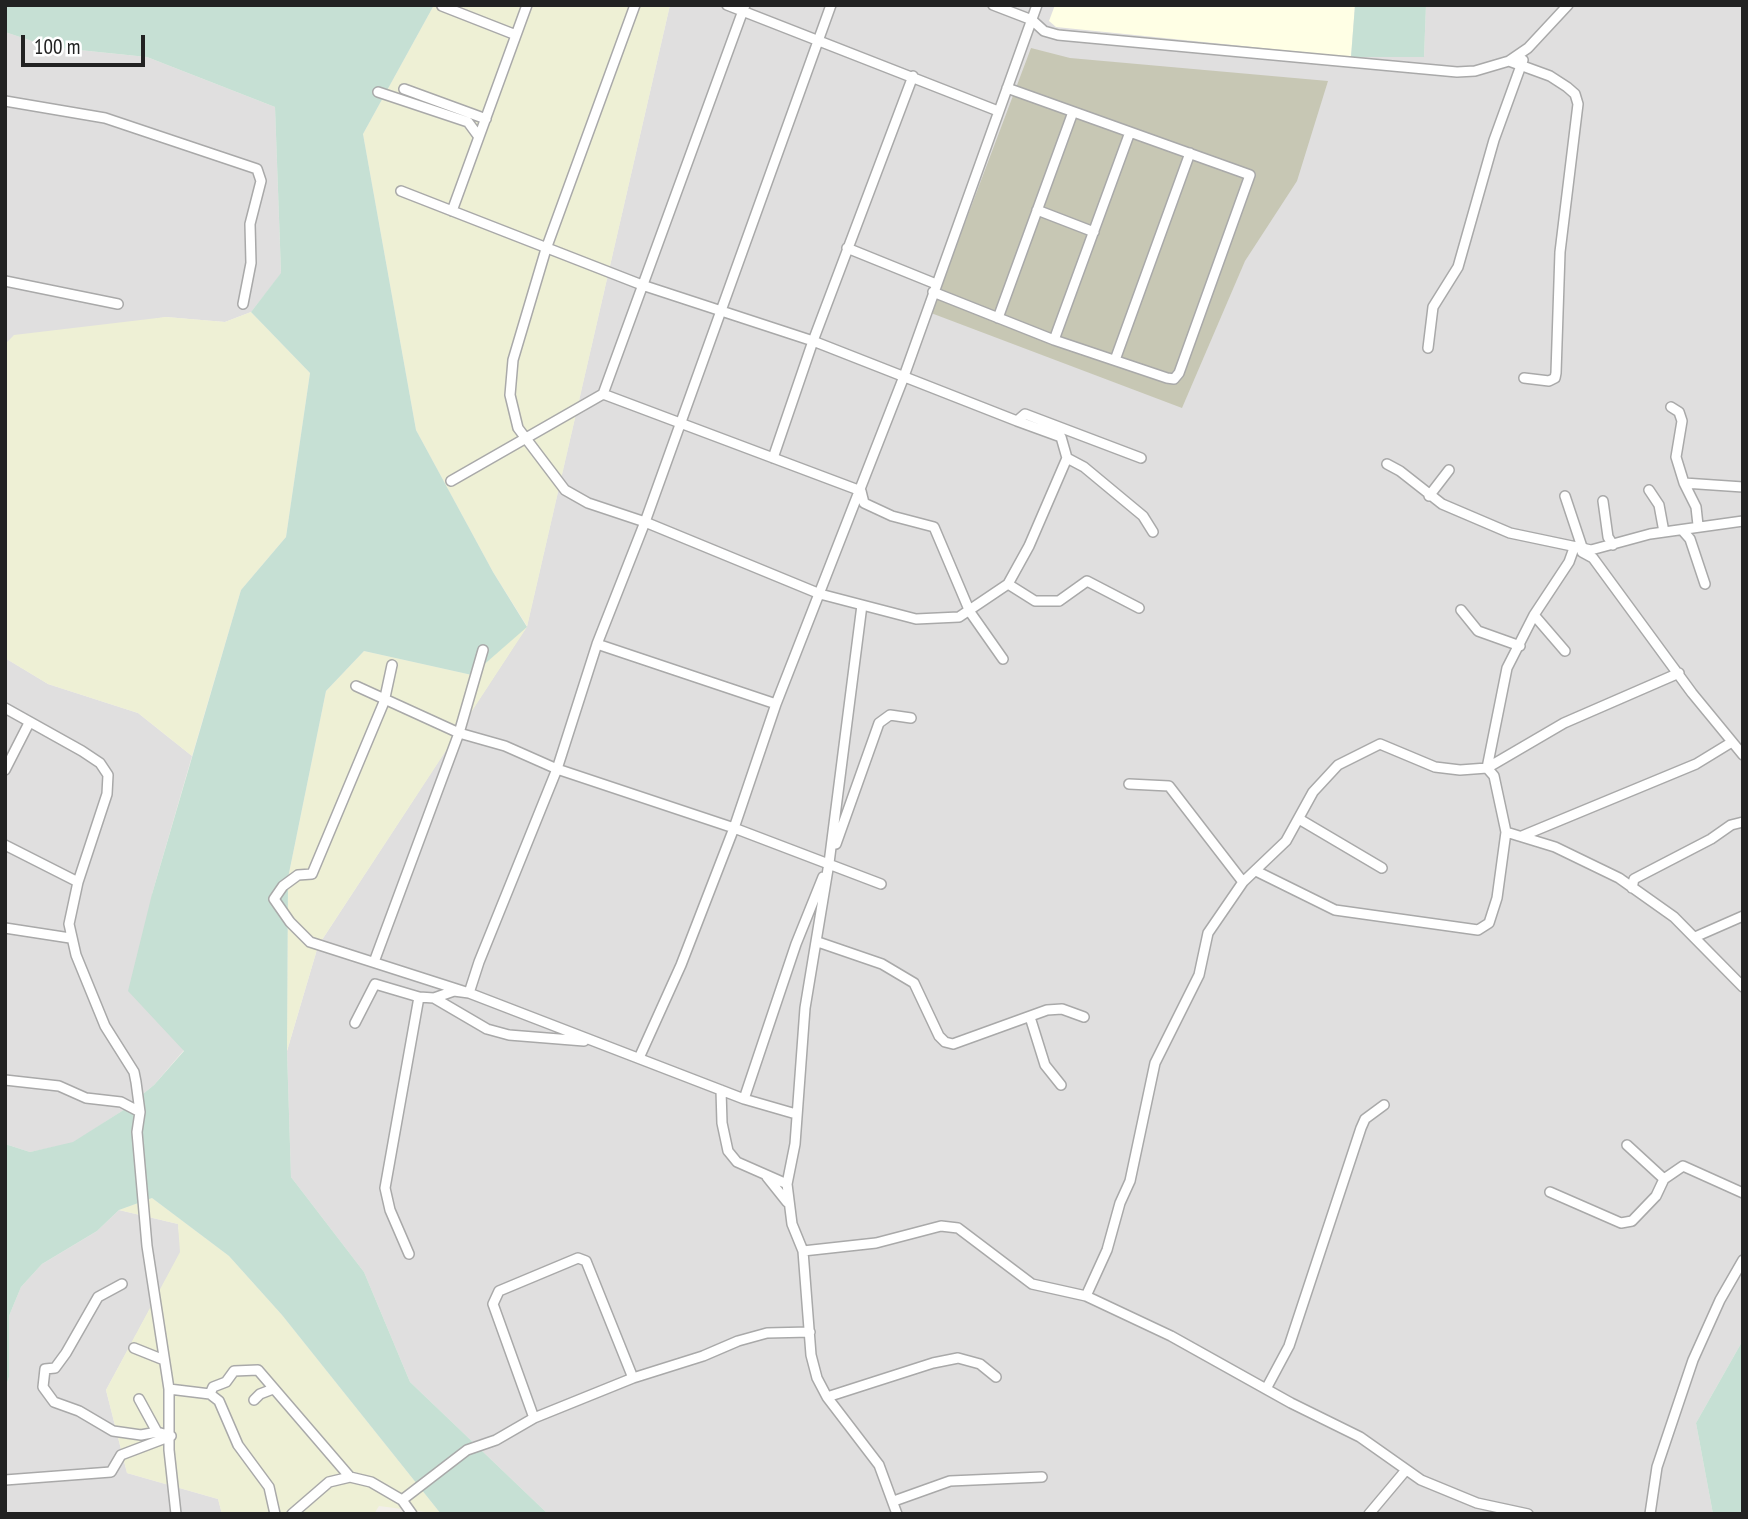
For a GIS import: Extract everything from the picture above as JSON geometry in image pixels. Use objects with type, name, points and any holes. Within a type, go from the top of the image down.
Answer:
[{"type":"street","points":[[452,211],[527,5]]},
{"type":"street","points":[[401,191],[546,249],[642,285],[813,341],[902,379],[1061,437],[1067,458],[1029,546],[1008,583],[970,612],[959,617],[916,619],[820,594],[645,522],[588,503],[565,490],[518,428],[510,395],[513,360],[546,249],[635,5]]},
{"type":"street","points":[[727,5],[744,8],[818,42],[913,76],[998,111]]},
{"type":"street","points":[[469,993],[557,769],[597,644],[645,522],[719,309],[831,5]]},
{"type":"street","points":[[993,5],[1032,20],[1044,31],[1058,35],[1457,72],[1475,71],[1509,61],[1528,48],[1568,5]]},
{"type":"street","points":[[639,1058],[681,964],[734,828],[776,704],[861,491],[1037,5]]},
{"type":"street","points":[[442,6],[516,35]]},
{"type":"street","points":[[451,481],[603,394],[744,8]]},
{"type":"street","points":[[1428,348],[1433,307],[1458,267],[1494,140],[1528,48]]},
{"type":"street","points":[[1509,61],[1522,64],[1567,87],[1574,94],[1577,104],[1560,252],[1556,373],[1555,378],[1549,380],[1524,378]]},
{"type":"street","points":[[773,458],[847,248],[913,76]]},
{"type":"street","points":[[847,248],[998,318],[1054,340],[1174,379],[1179,373],[1250,175],[1007,88]]},
{"type":"street","points":[[404,89],[486,118]]},
{"type":"street","points":[[378,92],[468,122],[479,137]]},
{"type":"street","points":[[5,101],[105,118],[257,169],[261,181],[250,224],[251,263],[243,304]]},
{"type":"street","points":[[998,318],[1073,111]]},
{"type":"street","points":[[1054,340],[1130,132]]},
{"type":"street","points":[[1115,360],[1190,153]]},
{"type":"street","points":[[1037,210],[1094,232]]},
{"type":"street","points":[[5,281],[118,304]]},
{"type":"street","points":[[603,394],[861,491]]},
{"type":"street","points":[[1671,407],[1679,412],[1682,421],[1676,457],[1684,483],[1696,507],[1698,525]]},
{"type":"street","points":[[1017,421],[1025,414],[1141,458]]},
{"type":"street","points":[[1067,458],[1084,467],[1143,516],[1153,532]]},
{"type":"street","points":[[1387,464],[1400,471],[1429,496],[1510,533],[1574,548],[1591,550],[1684,531],[1698,525],[1743,521]]},
{"type":"street","points":[[1429,496],[1449,470]]},
{"type":"street","points":[[1684,483],[1743,487]]},
{"type":"street","points":[[1649,490],[1659,505],[1664,533]]},
{"type":"street","points":[[861,491],[864,503],[892,516],[934,527],[970,612],[1003,659]]},
{"type":"street","points":[[1565,496],[1582,547],[1591,550]]},
{"type":"street","points":[[1603,501],[1608,537],[1613,545]]},
{"type":"street","points":[[1684,531],[1690,539],[1705,584]]},
{"type":"street","points":[[1487,768],[1507,668],[1534,615],[1569,562],[1574,548]]},
{"type":"street","points":[[1574,548],[1593,558],[1743,755]]},
{"type":"street","points":[[1008,583],[1035,601],[1059,601],[1087,581],[1139,608]]},
{"type":"street","points":[[862,605],[818,942],[805,1008],[796,1144],[787,1184],[788,1203],[803,1251],[811,1354],[827,1398],[869,1449],[894,1501],[897,1514]]},
{"type":"street","points":[[1461,610],[1478,631],[1520,646]]},
{"type":"street","points":[[1534,615],[1566,651]]},
{"type":"street","points":[[597,644],[776,704]]},
{"type":"street","points":[[374,962],[459,733],[483,650]]},
{"type":"street","points":[[392,665],[384,702],[312,874],[298,875],[283,886],[274,899],[310,942],[469,993],[744,1099],[796,1115]]},
{"type":"street","points":[[1086,1296],[1111,1238],[1120,1203],[1130,1181],[1155,1063],[1199,975],[1208,933],[1243,882],[1286,841],[1313,792],[1338,765],[1380,744],[1435,767],[1460,770],[1487,768],[1564,723],[1679,673]]},
{"type":"street","points":[[356,686],[384,702],[459,733],[505,746],[557,769],[734,828],[881,884]]},
{"type":"street","points":[[5,708],[100,762],[108,775],[102,810],[78,883],[69,924],[71,938],[111,1039],[134,1072],[140,1112],[137,1132],[143,1206],[169,1389],[169,1450],[176,1514]]},
{"type":"street","points":[[744,1099],[796,944],[829,863],[879,723],[890,715],[911,718]]},
{"type":"street","points":[[5,770],[29,723]]},
{"type":"street","points":[[1521,836],[1674,774],[1732,741]]},
{"type":"street","points":[[1256,871],[1335,910],[1478,930],[1489,923],[1496,898],[1506,832],[1494,776],[1487,768]]},
{"type":"street","points":[[1129,784],[1169,786],[1243,882]]},
{"type":"street","points":[[1299,819],[1382,868]]},
{"type":"street","points":[[1632,888],[1634,879],[1711,839],[1731,825],[1743,822]]},
{"type":"street","points":[[1506,832],[1592,864],[1632,888],[1674,917],[1743,987]]},
{"type":"street","points":[[5,845],[78,883]]},
{"type":"street","points":[[1695,937],[1743,916]]},
{"type":"street","points":[[5,928],[71,938]]},
{"type":"street","points":[[818,942],[882,964],[914,983],[939,1036],[945,1042],[953,1044],[1057,1009],[1084,1017]]},
{"type":"street","points":[[355,1023],[375,984],[419,997],[433,998],[454,991],[469,993]]},
{"type":"street","points":[[409,1254],[390,1210],[385,1188],[419,997]]},
{"type":"street","points":[[433,998],[487,1028],[509,1035],[584,1041],[639,1058]]},
{"type":"street","points":[[1030,1017],[1045,1065],[1061,1085]]},
{"type":"street","points":[[5,1080],[59,1086],[86,1098],[121,1102],[140,1112]]},
{"type":"street","points":[[721,1090],[722,1123],[728,1151],[737,1162],[787,1184]]},
{"type":"street","points":[[1266,1390],[1289,1346],[1356,1140],[1365,1119],[1384,1105]]},
{"type":"street","points":[[1627,1145],[1664,1179]]},
{"type":"street","points":[[1550,1192],[1621,1223],[1632,1221],[1656,1196],[1664,1179],[1683,1166],[1743,1193]]},
{"type":"street","points":[[766,1175],[788,1203]]},
{"type":"street","points":[[803,1251],[876,1243],[941,1226],[958,1228],[1032,1284],[1086,1296],[1171,1336],[1266,1390],[1360,1437],[1421,1480],[1477,1503],[1528,1514]]},
{"type":"street","points":[[534,1418],[493,1304],[499,1291],[578,1258],[586,1261],[632,1378]]},
{"type":"street","points":[[1650,1514],[1657,1467],[1693,1360],[1720,1300],[1743,1260]]},
{"type":"street","points":[[122,1284],[97,1297],[66,1353],[55,1368],[45,1369],[43,1387],[54,1402],[79,1411],[113,1431],[141,1435],[157,1432],[171,1436]]},
{"type":"street","points":[[402,1500],[467,1450],[496,1440],[534,1418],[632,1378],[703,1356],[738,1341],[767,1334],[810,1332]]},
{"type":"street","points":[[134,1348],[164,1360]]},
{"type":"street","points":[[827,1398],[933,1363],[958,1359],[980,1364],[996,1377]]},
{"type":"street","points":[[210,1394],[213,1387],[226,1382],[234,1371],[251,1368],[258,1370],[350,1477]]},
{"type":"street","points":[[169,1389],[210,1394],[222,1405],[238,1446],[269,1487],[275,1514]]},
{"type":"street","points":[[254,1400],[260,1394],[273,1389]]},
{"type":"street","points":[[139,1399],[157,1432]]},
{"type":"street","points":[[5,1480],[111,1472],[121,1455],[171,1436]]},
{"type":"street","points":[[1369,1514],[1406,1470]]},
{"type":"street","points":[[894,1501],[950,1481],[1042,1476]]},
{"type":"street","points":[[292,1514],[329,1482],[350,1477],[371,1482],[402,1500],[412,1514]]},
{"type":"street","points":[[402,1500],[402,1514]]},
{"type":"shaded area","points":[[5,5],[434,5],[363,134],[416,430],[493,572],[527,627],[472,675],[364,651],[326,691],[288,878],[287,1051],[291,1177],[364,1272],[410,1382],[548,1514],[441,1514],[282,1315],[229,1256],[152,1198],[119,1210],[97,1231],[42,1264],[21,1287],[9,1316],[9,1377],[5,1389],[5,1144],[30,1152],[73,1142],[122,1111],[154,1085],[184,1051],[128,991],[152,894],[241,590],[286,537],[310,373],[251,312],[281,273],[275,107],[147,57],[50,47],[5,32]]},
{"type":"shaded area","points":[[434,5],[670,5],[527,627],[318,946],[287,1051],[288,878],[326,691],[364,651],[472,675],[527,626],[493,572],[416,430],[363,134]]},
{"type":"shaded area","points":[[670,5],[1355,5],[1351,57],[1424,57],[1426,5],[1743,5],[1743,1340],[1696,1423],[1713,1514],[548,1514],[410,1382],[364,1272],[291,1177],[287,1051],[318,946],[527,626]]},
{"type":"shaded area","points":[[1055,5],[1355,5],[1351,57],[1056,27],[1049,21]]},
{"type":"shaded area","points":[[1355,5],[1426,5],[1424,57],[1351,57]]},
{"type":"shaded area","points":[[5,32],[50,47],[147,57],[275,107],[281,274],[251,312],[225,322],[166,317],[5,344]]},
{"type":"shaded area","points":[[1031,48],[1070,58],[1328,81],[1297,181],[1245,261],[1182,408],[931,313]]},
{"type":"shaded area","points":[[251,312],[310,373],[286,537],[241,590],[192,756],[138,713],[48,684],[5,658],[5,344],[14,335],[166,317],[225,322]]},
{"type":"shaded area","points":[[5,658],[48,684],[138,713],[192,756],[152,894],[184,1050],[154,1085],[122,1111],[73,1143],[30,1152],[5,1144]]},
{"type":"shaded area","points":[[152,1198],[229,1256],[282,1315],[441,1514],[379,1506],[374,1514],[222,1514],[218,1499],[127,1473],[106,1390],[180,1252],[178,1224],[119,1210]]},
{"type":"shaded area","points":[[119,1210],[178,1224],[181,1252],[106,1390],[127,1473],[218,1499],[222,1514],[5,1514],[5,1389],[9,1377],[9,1316],[21,1287],[42,1264],[97,1231]]},
{"type":"shaded area","points":[[1743,1340],[1743,1514],[1713,1514],[1696,1423]]}]
